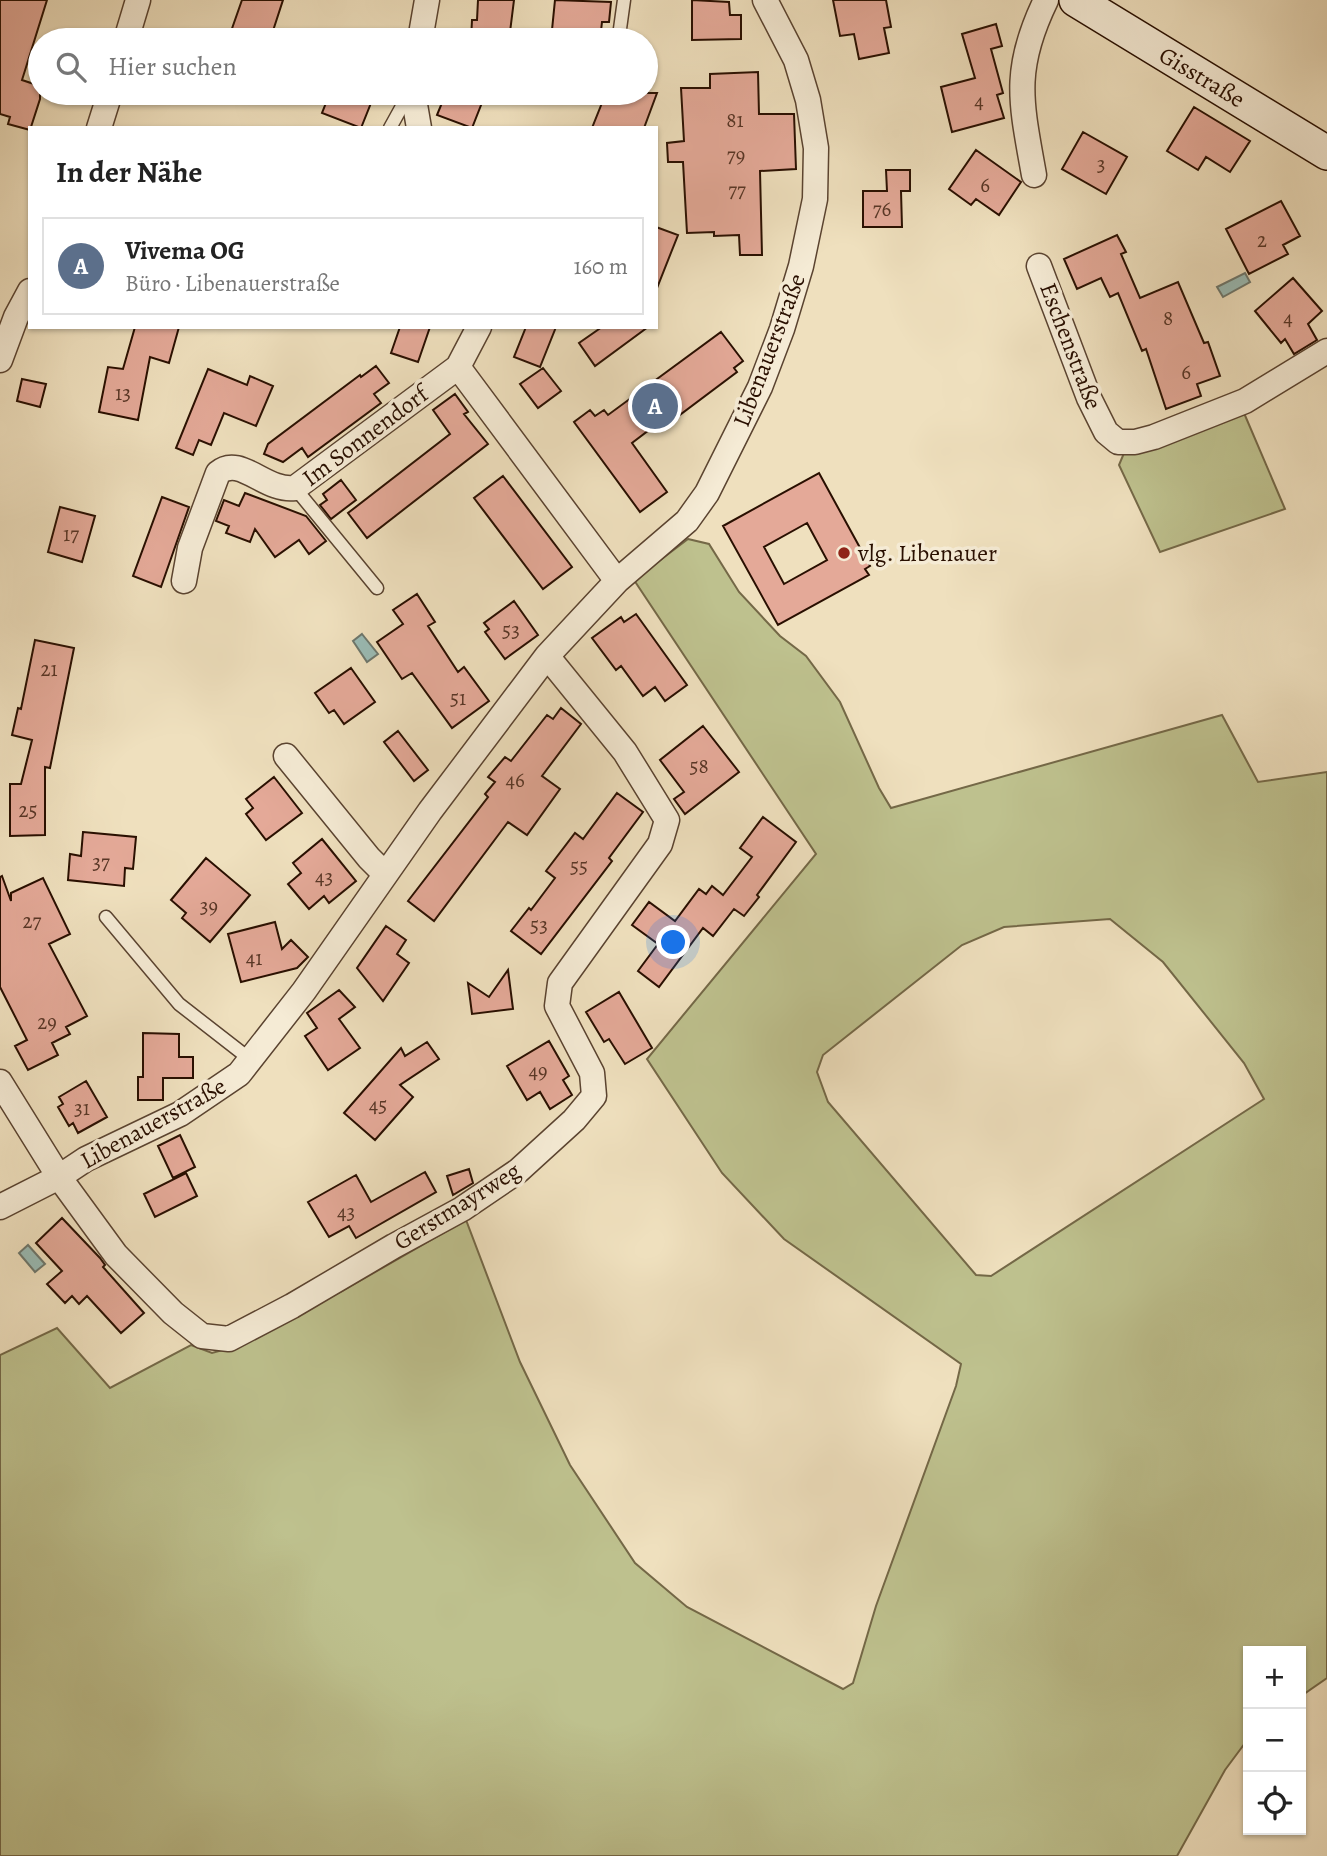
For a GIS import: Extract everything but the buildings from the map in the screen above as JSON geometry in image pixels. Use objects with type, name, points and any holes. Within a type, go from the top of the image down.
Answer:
[{"type":"street","points":[[130,28],[138,0]]},
{"type":"street","points":[[422,28],[427,0]]},
{"type":"street","name":"Libenauerstraße","points":[[0,1082],[59,1177],[86,1159],[180,1114],[239,1074],[304,991],[385,874],[547,656],[617,581],[687,521],[707,493],[760,387],[791,301],[815,199],[815,136],[801,75],[765,0]]},
{"type":"street","points":[[1034,175],[1022,108],[1022,71],[1029,38],[1046,0]]},
{"type":"street","name":"Gisstraße","points":[[1083,2],[1327,153]]},
{"type":"street","points":[[100,126],[106,105]]},
{"type":"street","points":[[415,105],[419,126]]},
{"type":"street","name":"Eschenstraße","points":[[1040,266],[1089,398],[1106,432],[1118,442],[1135,442],[1154,437],[1245,401],[1327,351]]},
{"type":"street","points":[[0,360],[16,317],[28,295]]},
{"type":"street","name":"Im Sonnendorf","points":[[184,582],[190,548],[201,513],[213,480],[224,467],[234,466],[279,488],[295,488],[458,367],[478,329]]},
{"type":"street","points":[[458,367],[617,581]]},
{"type":"street","name":"Gerstmayrweg","points":[[59,1177],[116,1255],[173,1313],[202,1336],[229,1339],[462,1209],[518,1171],[574,1120],[593,1096],[593,1073],[557,1006],[560,982],[660,844],[667,820],[625,752],[547,656]]},
{"type":"street","points":[[286,756],[385,874]]},
{"type":"street","points":[[0,1207],[59,1177]]},
{"type":"lane","points":[[620,28],[624,0]]},
{"type":"lane","points":[[391,126],[403,105]]},
{"type":"lane","points":[[295,488],[377,588]]},
{"type":"lane","points":[[106,917],[179,1004],[251,1059]]},
{"type":"green space","points":[[1244,413],[1285,509],[1160,552],[1119,465],[1124,453]]},
{"type":"green space","points":[[688,539],[709,544],[739,592],[780,636],[806,656],[840,702],[879,788],[891,808],[1222,715],[1258,782],[1327,772],[1327,1678],[1306,1693],[1306,1646],[1243,1646],[1243,1746],[1225,1770],[1177,1856],[0,1856],[0,1355],[57,1328],[110,1388],[191,1345],[212,1353],[226,1349],[342,1291],[466,1220],[520,1362],[570,1465],[635,1563],[687,1607],[843,1689],[853,1683],[876,1606],[956,1386],[961,1364],[784,1239],[722,1173],[647,1059],[816,854],[634,580]],"holes":[[[1110,919],[1163,962],[1244,1063],[1264,1099],[991,1276],[976,1275],[828,1102],[817,1072],[823,1055],[962,945],[1004,927]]]},
{"type":"water","points":[[1245,273],[1250,282],[1223,297],[1217,287]]},
{"type":"water","points":[[362,634],[378,654],[367,662],[353,641]]},
{"type":"water","points":[[28,1245],[45,1264],[35,1272],[19,1253]]},
{"type":"place","name":"Vivema OG","points":[[655,406]]},
{"type":"place","name":"vlg. Libenauer","points":[[844,553]]}]
